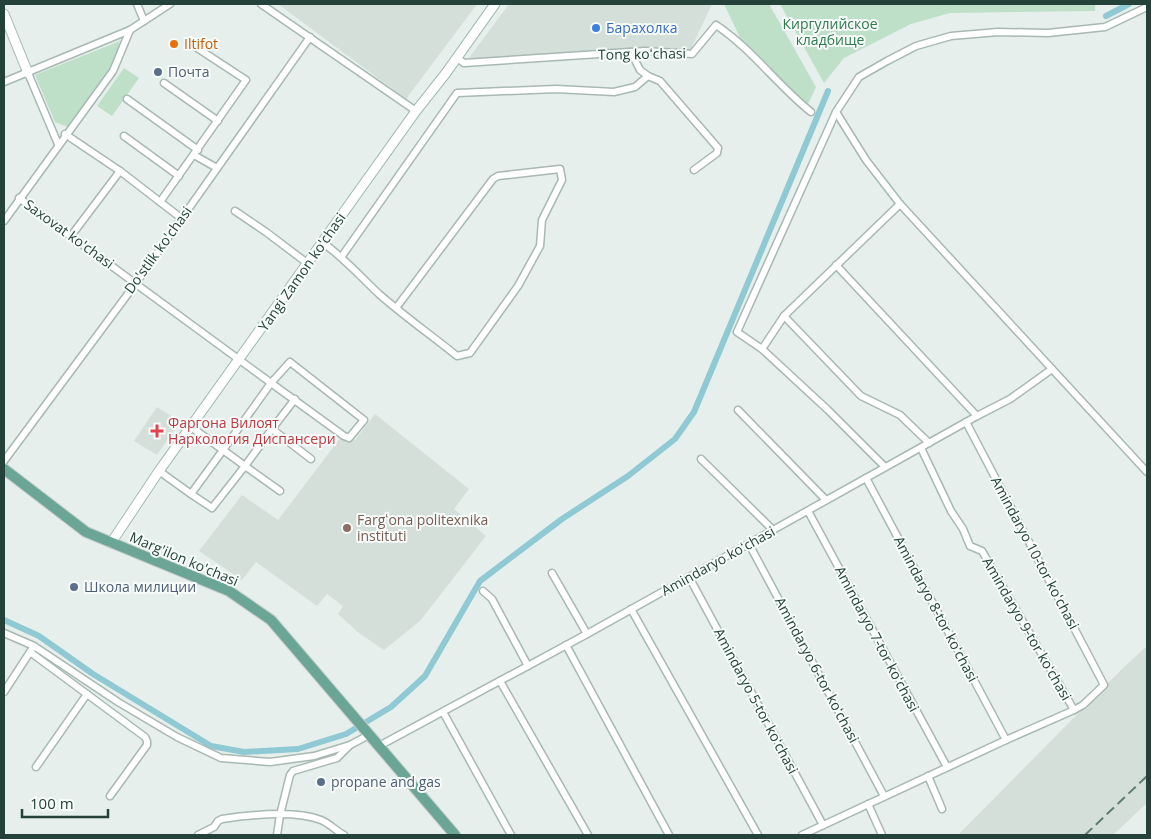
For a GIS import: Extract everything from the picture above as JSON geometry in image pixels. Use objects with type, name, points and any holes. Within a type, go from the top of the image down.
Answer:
[{"type":"main road","name":"Marg'ilon ko'chasi","points":[[4,469],[86,532],[229,591],[271,620],[367,733]]},
{"type":"main road","points":[[367,733],[455,835]]},
{"type":"street","points":[[137,4],[144,21]]},
{"type":"street","points":[[4,82],[130,30],[170,4]]},
{"type":"street","points":[[261,4],[416,111]]},
{"type":"street","name":"Yangi Zamon ko'chasi","points":[[111,543],[159,471],[307,263],[495,4]]},
{"type":"street","points":[[885,467],[828,410],[762,349],[737,332],[836,112],[859,77],[916,46],[952,36],[998,32],[1048,33],[1105,27],[1147,7]]},
{"type":"street","points":[[4,14],[58,144]]},
{"type":"street","name":"Tong koʻchasi","points":[[456,58],[464,62],[645,51],[692,54],[716,25],[729,33],[793,97],[811,112]]},
{"type":"street","points":[[4,221],[113,70],[130,30]]},
{"type":"street","name":"Do'stlik ko'chasi","points":[[4,461],[136,283],[310,37]]},
{"type":"street","points":[[160,202],[246,80],[188,42]]},
{"type":"street","points":[[631,52],[640,70],[660,81],[718,148],[717,153],[694,170]]},
{"type":"street","points":[[342,256],[457,93],[556,89],[614,92],[635,87],[648,76]]},
{"type":"street","points":[[164,83],[218,122]]},
{"type":"street","points":[[127,99],[217,168]]},
{"type":"street","points":[[836,112],[866,160],[900,204],[1147,472]]},
{"type":"street","points":[[65,134],[120,171],[181,218]]},
{"type":"street","points":[[124,136],[179,176]]},
{"type":"street","points":[[322,242],[342,256],[396,308],[457,356],[470,353],[518,286],[540,246],[542,220],[562,180],[560,169],[493,178],[396,308]]},
{"type":"street","points":[[71,236],[120,171]]},
{"type":"street","name":"Saxovat ko'chasi","points":[[19,198],[344,436],[349,438],[364,420],[290,362],[271,382]]},
{"type":"street","points":[[762,349],[784,316],[900,204]]},
{"type":"street","points":[[235,211],[307,263]]},
{"type":"street","points":[[836,265],[977,416]]},
{"type":"street","points":[[784,316],[861,396],[900,415],[930,442]]},
{"type":"street","name":"Amindaryo koʻchasi","points":[[379,746],[587,634],[688,576],[1010,399],[1052,369]]},
{"type":"street","points":[[191,494],[271,382]]},
{"type":"street","points":[[159,471],[212,508],[246,466],[295,399]]},
{"type":"street","points":[[738,410],[826,500]]},
{"type":"street","name":"Amindaryo 10-tor koʻchasi","points":[[966,422],[1104,685],[1083,705],[1074,710]]},
{"type":"street","points":[[191,427],[280,491]]},
{"type":"street","points":[[272,429],[311,459]]},
{"type":"street","name":"Amindaryo 9-tor koʻchasi","points":[[921,448],[970,546],[982,551],[1074,710]]},
{"type":"street","points":[[701,459],[773,530]]},
{"type":"street","name":"Amindaryo 8-tor koʻchasi","points":[[866,478],[1006,740]]},
{"type":"street","name":"Amindaryo 7-tor koʻchasi","points":[[808,510],[947,768]]},
{"type":"street","name":"Amindaryo 6-tor koʻchasi","points":[[749,544],[884,796]]},
{"type":"street","points":[[552,573],[587,634]]},
{"type":"street","name":"Amindaryo 5-tor koʻchasi","points":[[688,576],[823,825]]},
{"type":"street","points":[[483,591],[492,600],[528,666]]},
{"type":"street","points":[[631,609],[758,835]]},
{"type":"street","points":[[4,633],[177,737],[220,758],[270,762],[314,756],[350,745]]},
{"type":"street","points":[[566,645],[669,835]]},
{"type":"street","points":[[4,692],[32,649]]},
{"type":"street","points":[[32,649],[87,694],[145,737],[146,745],[110,796]]},
{"type":"street","points":[[500,681],[588,835]]},
{"type":"street","points":[[36,767],[87,694]]},
{"type":"street","points":[[802,835],[812,833],[823,825],[884,796],[1074,710]]},
{"type":"street","points":[[443,712],[511,835]]},
{"type":"street","points":[[278,835],[280,815],[290,775],[293,771],[337,758],[350,745],[367,733]]},
{"type":"street","points":[[928,776],[942,809]]},
{"type":"street","points":[[868,804],[882,835]]},
{"type":"street","points":[[198,835],[214,828],[218,821],[222,819],[280,815],[304,816],[322,820],[344,835]]},
{"type":"shaded area","points":[[278,4],[477,4],[406,99]]},
{"type":"shaded area","name":"Барахолка","points":[[509,4],[712,4],[689,53],[641,53],[466,62]]},
{"type":"shaded area","name":"Фаргона Вилоят Наркология Диспансери","points":[[157,407],[180,422],[157,455],[134,441]]},
{"type":"shaded area","name":"Fargʻona politexnika instituti","points":[[375,414],[469,489],[454,509],[486,536],[420,621],[384,650],[359,633],[338,614],[343,606],[327,594],[317,606],[256,562],[242,580],[199,551],[242,495],[278,520],[344,433],[355,440]]},
{"type":"shaded area","points":[[1147,646],[1147,803],[1113,835],[958,835],[1124,667]]},
{"type":"green space","points":[[724,4],[769,4],[816,87],[807,106],[743,44]]},
{"type":"green space","name":"Киргулийское кладбище","points":[[780,4],[1095,4],[1095,11],[950,13],[911,24],[844,58],[824,83]]},
{"type":"green space","points":[[120,41],[113,70],[70,128],[55,122],[35,75]]},
{"type":"green space","points":[[124,68],[139,78],[112,116],[97,106]]},
{"type":"waterway","points":[[1106,16],[1129,4]]},
{"type":"waterway","points":[[4,620],[39,636],[93,674],[211,746],[244,752],[298,749],[346,734],[391,707],[425,676],[480,581],[562,519],[628,476],[675,439],[694,412],[828,91]]},
{"type":"railway","points":[[1085,835],[1147,776]]},
{"type":"place","name":"Барахолка","points":[[596,28]]},
{"type":"place","name":"Iltifot","points":[[174,44]]},
{"type":"place","name":"Почта","points":[[158,72]]},
{"type":"place","name":"Фаргона Вилоят Наркология Диспансери","points":[[157,431]]},
{"type":"place","name":"Fargʻona politexnika instituti","points":[[347,528]]},
{"type":"place","name":"Школа милиции","points":[[74,587]]},
{"type":"place","name":"propane and gas","points":[[321,782]]}]
